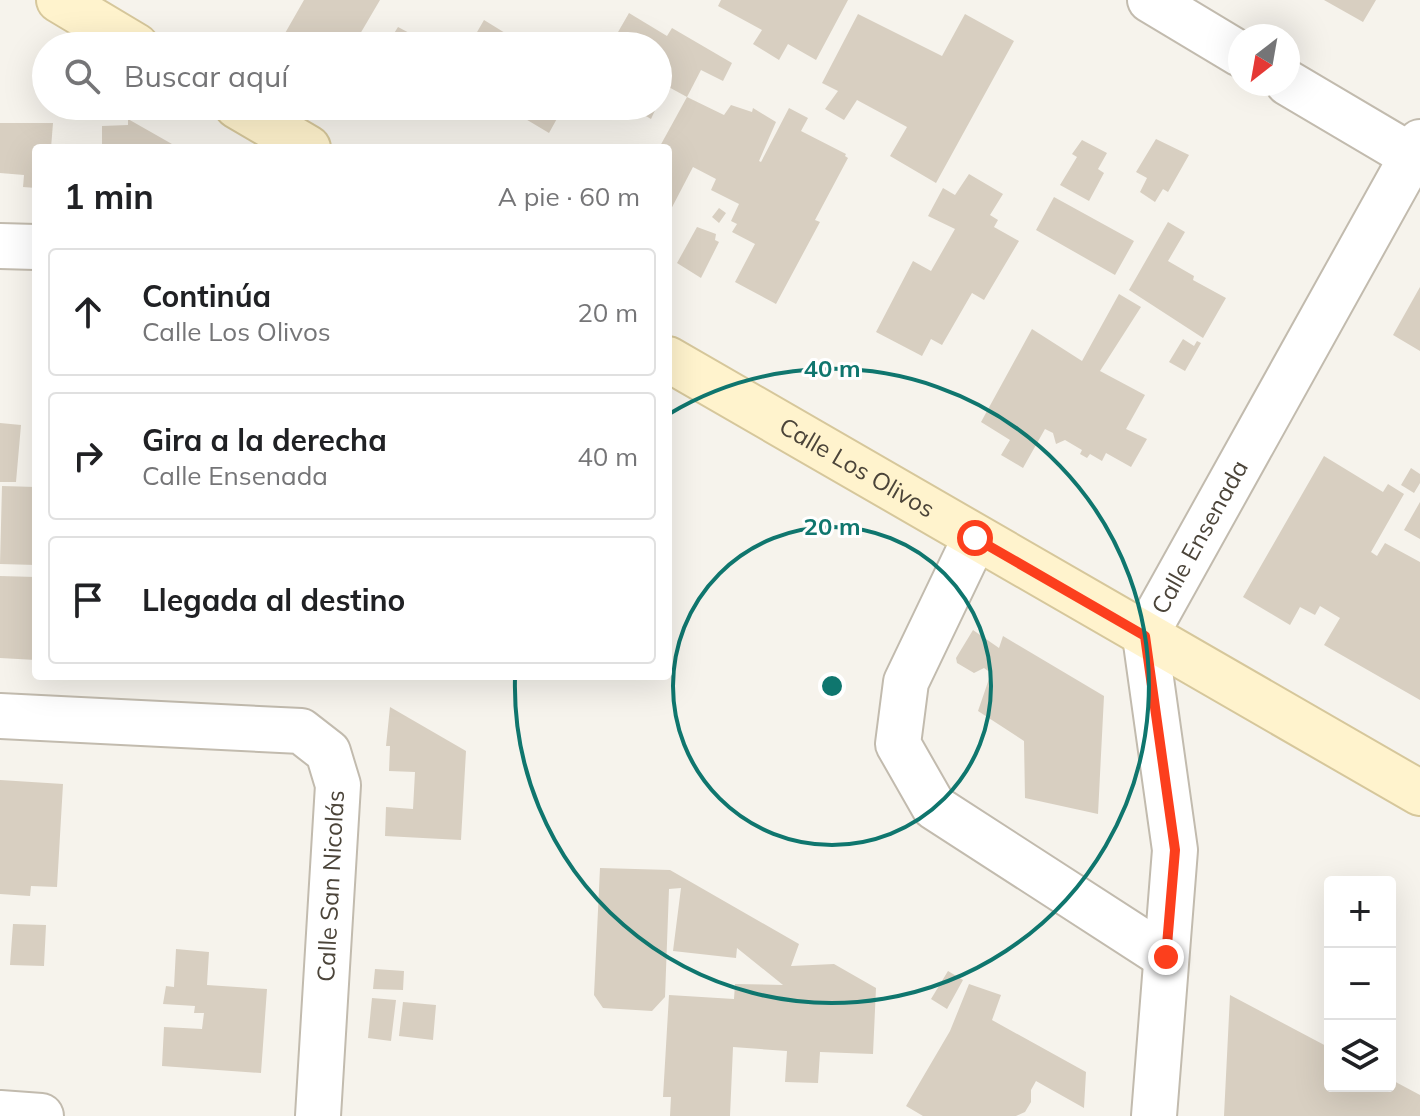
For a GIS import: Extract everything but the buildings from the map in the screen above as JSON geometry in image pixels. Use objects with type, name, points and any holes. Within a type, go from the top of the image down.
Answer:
[{"type":"main road","points":[[59,0],[113,32]]},
{"type":"main road","points":[[261,120],[301,144]]},
{"type":"main road","name":"Calle Los Olivos","points":[[672,361],[1420,793]]},
{"type":"street","points":[[1150,0],[1228,47]]},
{"type":"street","points":[[1300,90],[1417,153]]},
{"type":"street","name":"Calle Ensenada","points":[[1154,1116],[1175,850],[1145,636],[1417,153]]},
{"type":"street","points":[[0,246],[32,247]]},
{"type":"street","points":[[975,538],[906,682],[898,744],[934,807],[1166,957]]},
{"type":"street","name":"Calle San Nicolás","points":[[0,716],[301,731],[328,752],[338,785],[318,1116]]},
{"type":"street","points":[[0,1113],[41,1116]]},
{"type":"route","points":[[975,538],[1145,636],[1175,850],[1166,957]]}]
